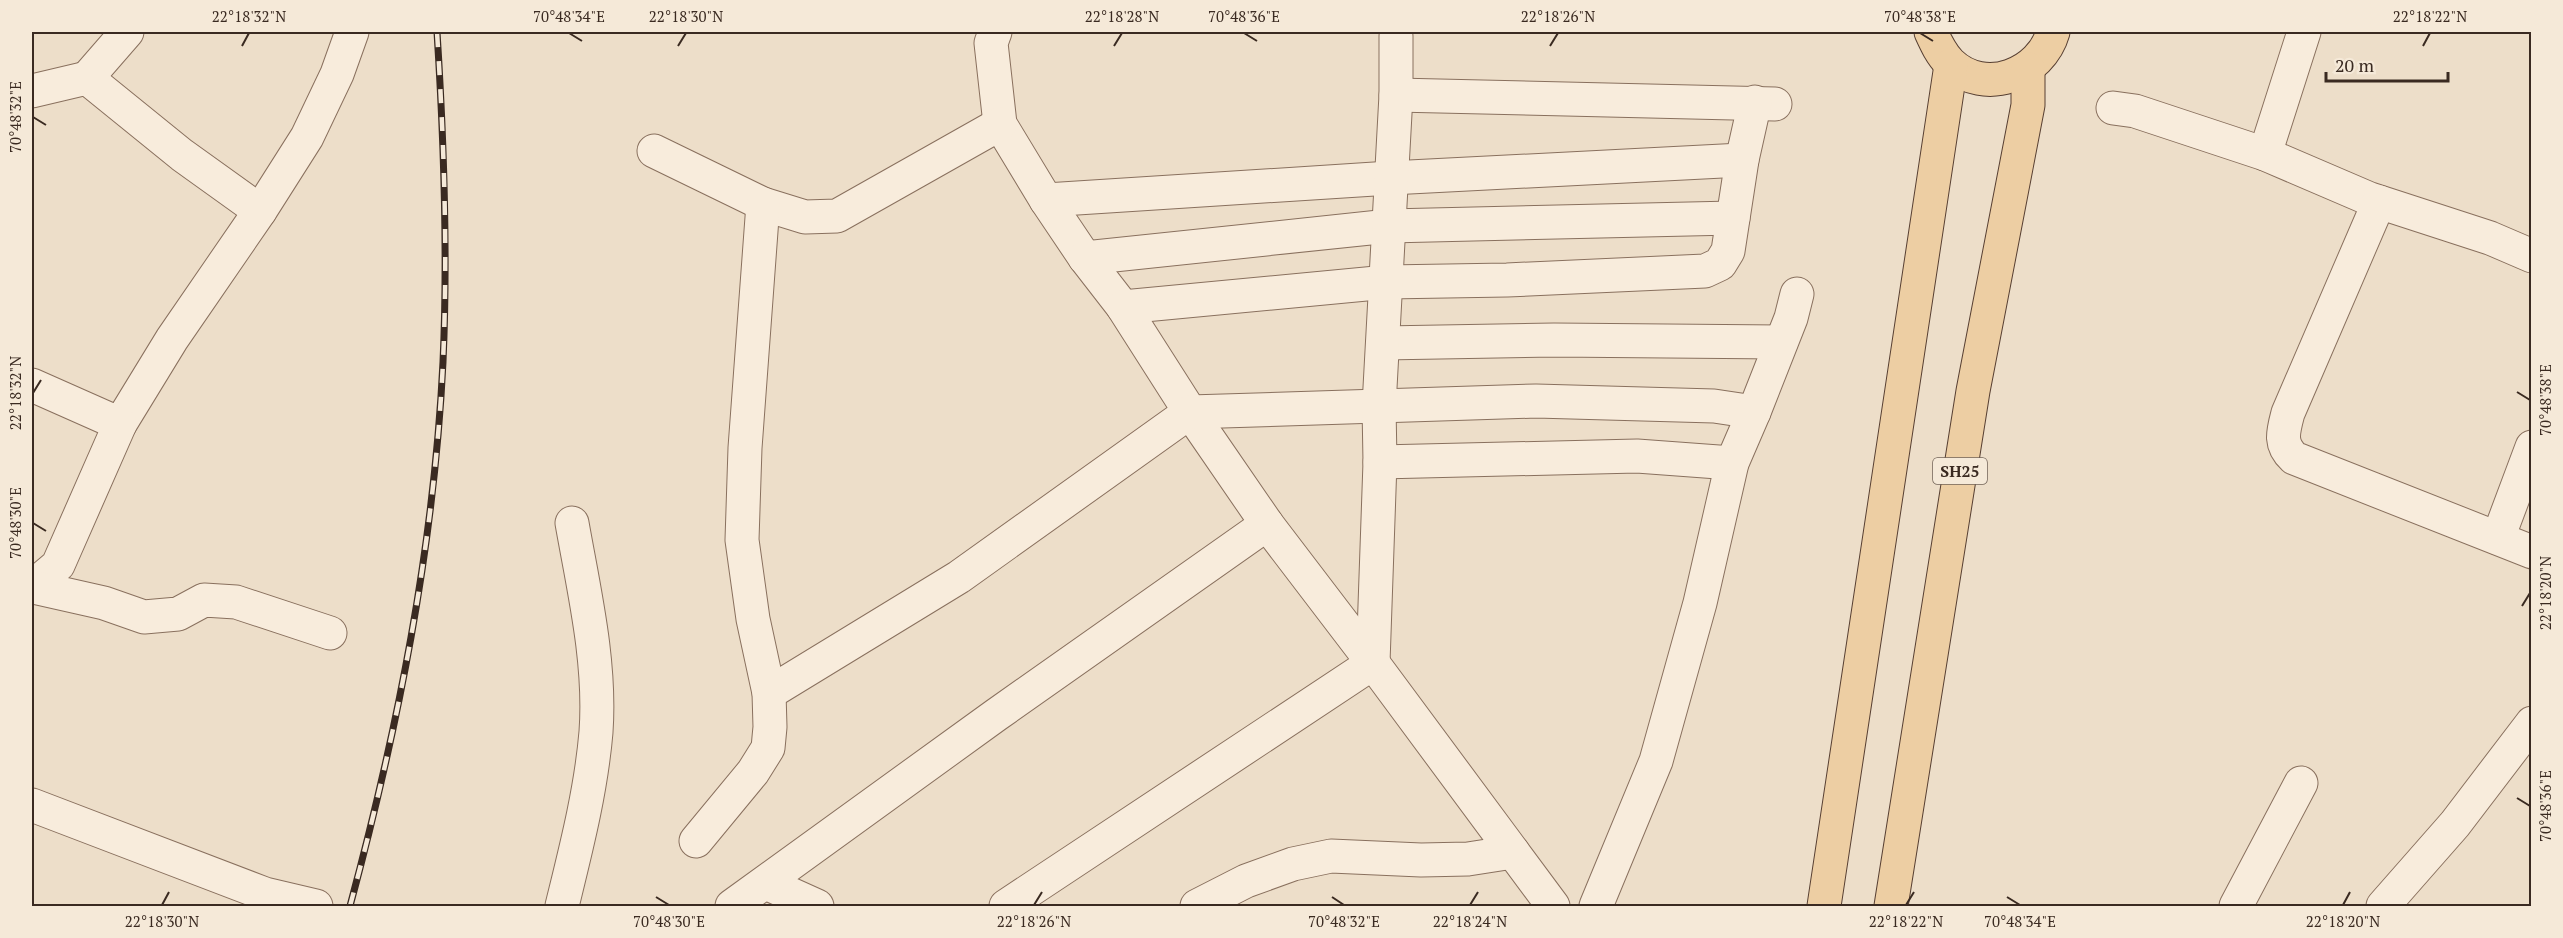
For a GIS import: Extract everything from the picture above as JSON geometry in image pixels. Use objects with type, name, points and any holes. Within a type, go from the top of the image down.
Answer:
[{"type":"main road","points":[[1931,32],[1939,50],[1951,65],[1969,75],[1988,80],[2008,78],[2028,69],[2044,54],[2053,32]]},
{"type":"main road","points":[[1824,906],[1951,65]]},
{"type":"main road","name":"SH25","points":[[1891,906],[1973,391],[2028,105],[2028,69]]},
{"type":"street","points":[[32,91],[87,78],[127,32]]},
{"type":"street","points":[[32,587],[58,565],[120,424],[172,339],[260,211],[307,137],[337,74],[352,32]]},
{"type":"street","points":[[995,32],[991,43],[1000,123],[1046,200],[1085,258],[1123,307],[1190,412],[1267,524],[1553,906]]},
{"type":"street","points":[[2265,154],[2304,32]]},
{"type":"street","points":[[1373,663],[1380,462],[1379,406],[1387,282],[1396,36]]},
{"type":"street","points":[[87,78],[182,155],[260,211]]},
{"type":"street","points":[[1123,307],[1387,282],[1705,270],[1720,264],[1728,251],[1742,160],[1766,103],[1395,95]]},
{"type":"street","points":[[2113,108],[2135,111],[2265,154],[2379,202],[2490,238],[2532,256]]},
{"type":"street","points":[[654,151],[763,204],[805,217],[837,216],[1000,123]]},
{"type":"street","points":[[1046,200],[1390,178],[1742,160]]},
{"type":"street","points":[[2379,202],[2288,413],[2282,434],[2285,449],[2294,458],[2532,552]]},
{"type":"street","points":[[696,841],[753,772],[768,748],[769,693],[753,619],[742,540],[745,448],[763,204]]},
{"type":"street","points":[[1085,258],[1389,226],[1733,218]]},
{"type":"street","points":[[1596,906],[1656,761],[1700,603],[1732,463],[1781,342],[1797,294]]},
{"type":"street","points":[[1383,343],[1554,340],[1781,342]]},
{"type":"street","points":[[32,385],[120,424]]},
{"type":"street","points":[[769,693],[959,577],[1190,412],[1536,401],[1714,406],[1754,412]]},
{"type":"street","points":[[2498,538],[2532,447]]},
{"type":"street","points":[[1380,462],[1637,456],[1732,463]]},
{"type":"street","points":[[562,906],[581,829],[596,730],[594,673],[586,600],[572,523]]},
{"type":"street","points":[[732,906],[996,715],[1267,524]]},
{"type":"street","points":[[32,587],[105,603],[144,617],[178,614],[204,600],[236,602],[330,633]]},
{"type":"street","points":[[1006,906],[1373,663]]},
{"type":"street","points":[[2383,906],[2455,824],[2532,723]]},
{"type":"street","points":[[2236,906],[2301,783]]},
{"type":"street","points":[[32,805],[265,894],[316,906]]},
{"type":"street","points":[[1197,906],[1246,881],[1293,864],[1331,856],[1432,860],[1468,859],[1514,852]]},
{"type":"street","points":[[766,883],[817,906]]},
{"type":"railway","points":[[350,906],[384,772],[411,637],[431,500],[438,431],[443,362],[445,238],[437,32]]}]
